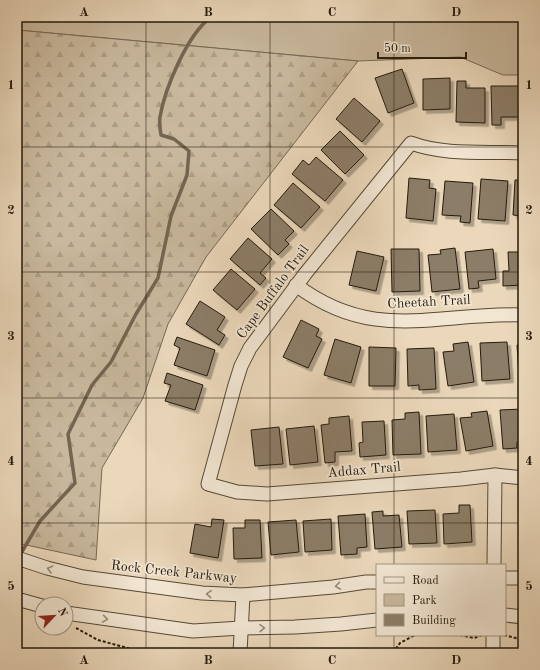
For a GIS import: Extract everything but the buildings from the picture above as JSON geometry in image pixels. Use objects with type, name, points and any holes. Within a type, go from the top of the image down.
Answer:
[{"type":"street","name":"Cape Buffalo Trail","points":[[208,484],[235,385],[242,366],[256,339],[296,285],[411,142],[430,149],[446,151],[523,153]]},
{"type":"street","name":"Cheetah Trail","points":[[296,285],[320,301],[338,310],[378,320],[404,322],[492,315],[523,315]]},
{"type":"street","name":"Addax Trail","points":[[208,484],[237,492],[267,494],[495,475],[523,478]]},
{"type":"street","points":[[494,564],[495,475]]},
{"type":"street","name":"Rock Creek Parkway","points":[[17,558],[47,568],[83,577],[202,593],[243,595],[376,582]]},
{"type":"street","points":[[506,578],[523,578]]},
{"type":"street","points":[[240,653],[243,595]]},
{"type":"street","points":[[17,599],[34,604]]},
{"type":"street","points":[[74,614],[193,631],[295,627],[376,620]]},
{"type":"street","points":[[506,615],[523,617]]},
{"type":"street","points":[[493,636],[493,653]]},
{"type":"path","points":[[74,627],[98,640],[146,653]]},
{"type":"path","points":[[506,635],[523,640]]},
{"type":"path","points":[[393,653],[400,644],[413,636]]},
{"type":"path","points":[[183,653],[203,651],[225,653]]},
{"type":"green space","points":[[17,17],[523,17],[523,75],[503,75],[460,57],[358,61],[17,30]]},
{"type":"green space","points":[[17,30],[358,61],[206,257],[168,324],[143,398],[102,468],[96,560],[17,543]]},
{"type":"waterway","points":[[20,555],[40,521],[75,483],[68,434],[92,385],[111,362],[136,314],[158,278],[171,216],[187,175],[189,151],[174,139],[161,135],[160,117],[167,92],[178,63],[194,36],[202,25],[211,17]]}]
